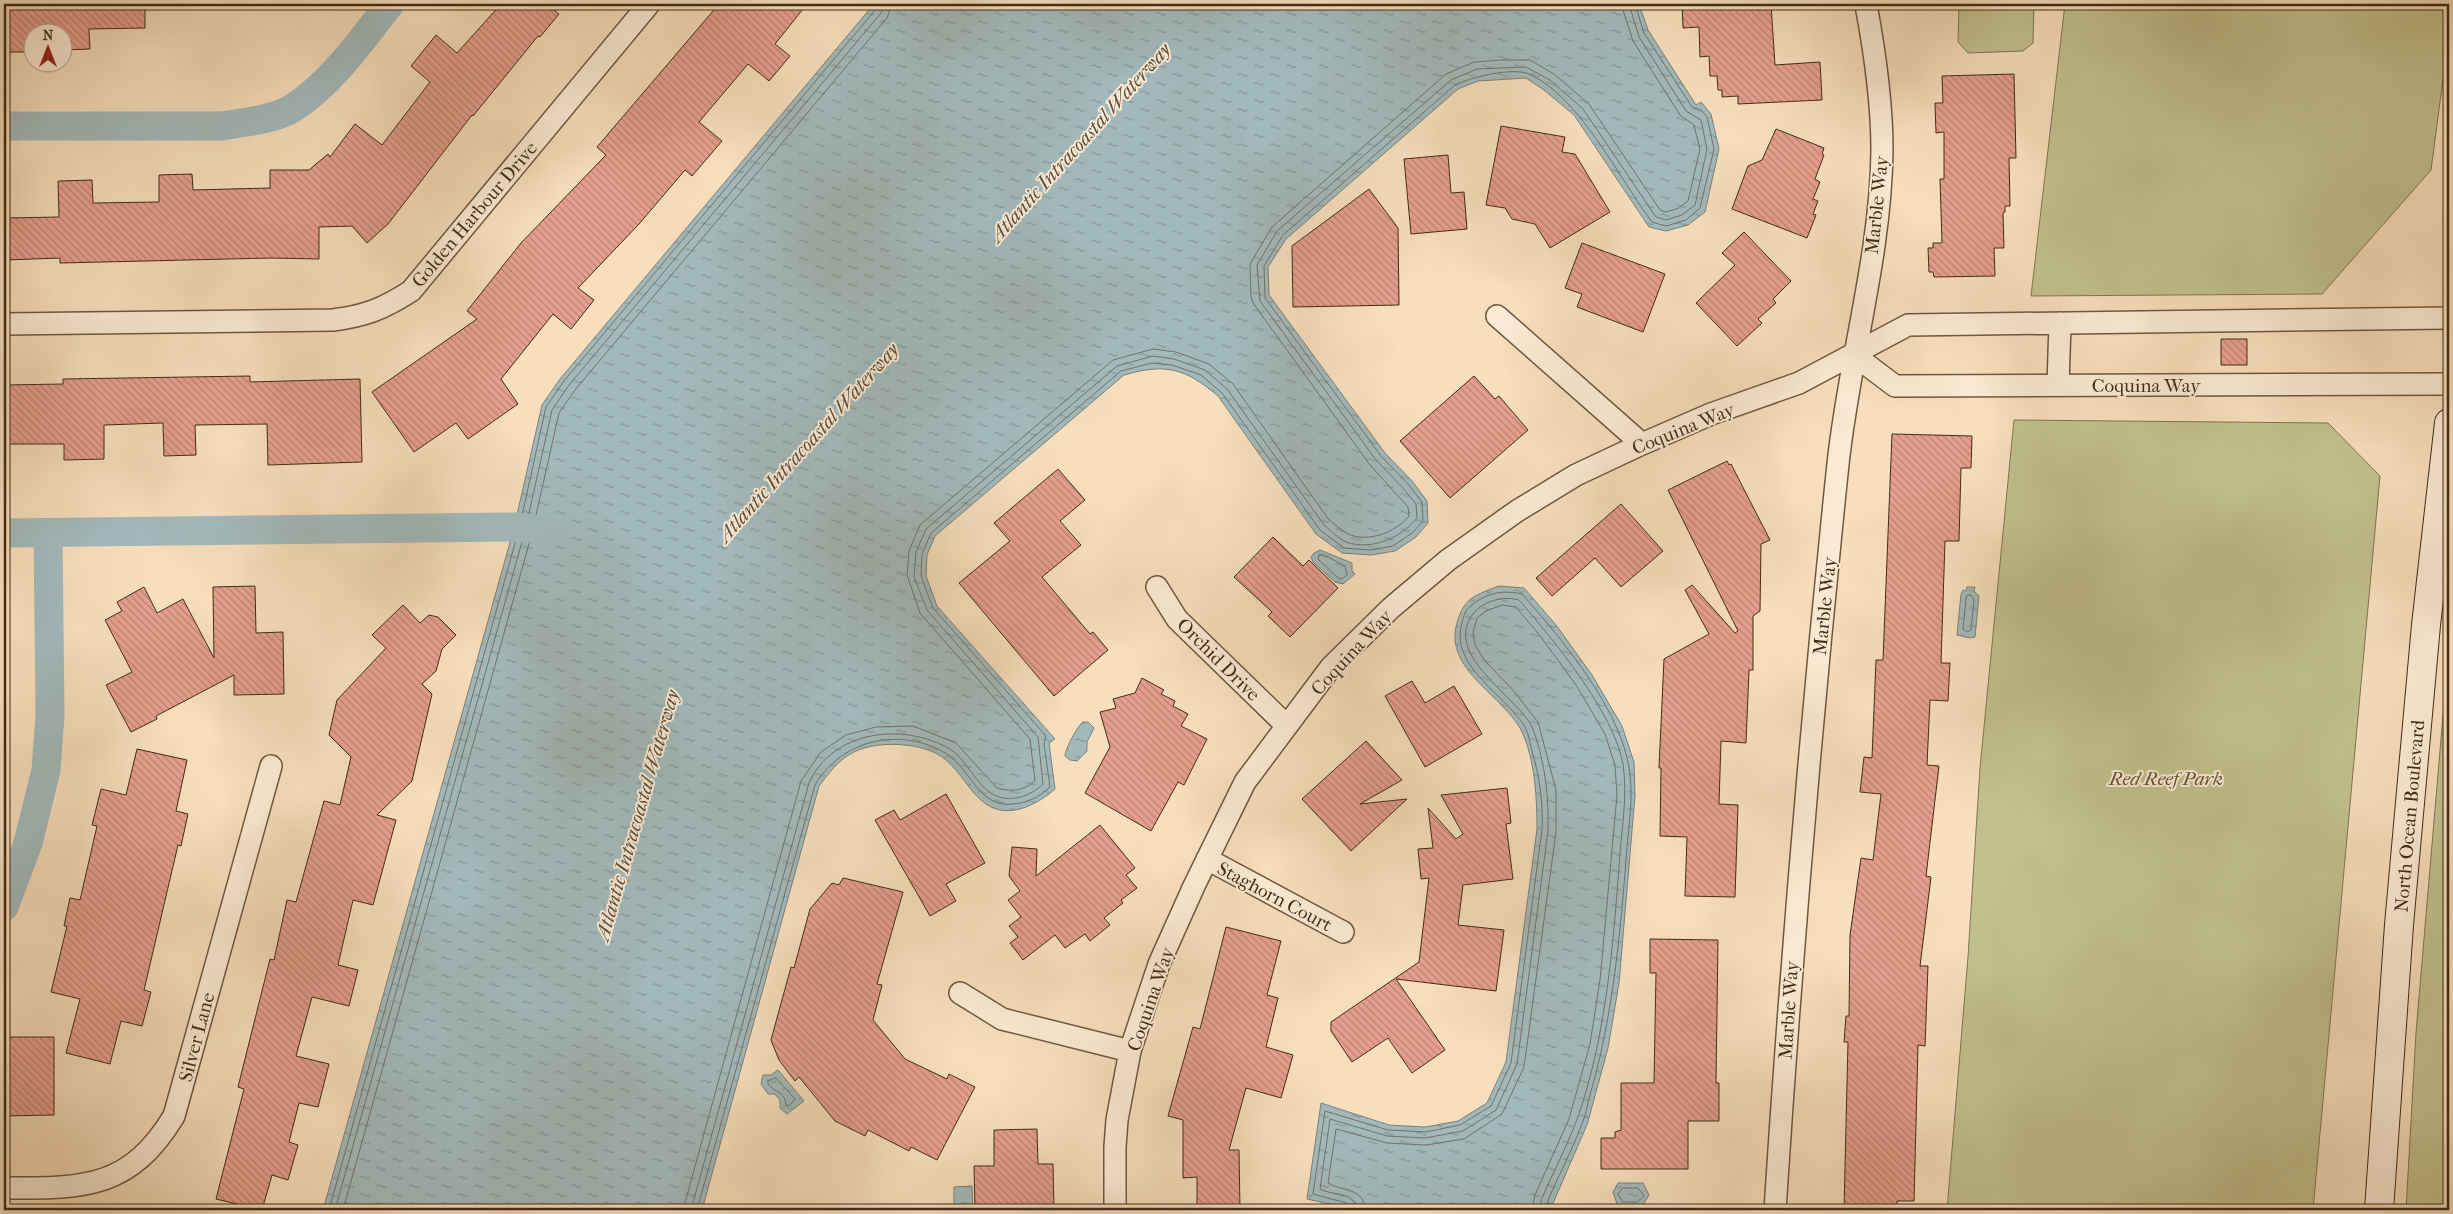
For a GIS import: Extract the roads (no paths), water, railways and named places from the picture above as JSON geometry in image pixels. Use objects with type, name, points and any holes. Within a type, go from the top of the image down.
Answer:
[{"type":"main road","name":"North Ocean Boulevard","points":[[2379,1210],[2399,925],[2426,626],[2449,423]]},
{"type":"street","name":"Golden Harbour Drive","points":[[4,324],[333,320],[361,317],[387,307],[411,291],[649,4]]},
{"type":"street","name":"Marble Way","points":[[1775,1210],[1790,983],[1820,639],[1840,448],[1878,212],[1882,151],[1880,90],[1866,5]]},
{"type":"street","points":[[1497,316],[1642,444]]},
{"type":"street","name":"Coquina Way","points":[[1115,1210],[1117,1120],[1130,1051],[1159,964],[1245,782],[1332,668],[1391,608],[1448,560],[1516,511],[1568,480],[1642,444],[1711,414],[1799,383],[1908,325],[2449,318]]},
{"type":"street","points":[[2058,385],[2060,323]]},
{"type":"street","name":"Coquina Way","points":[[1854,355],[1895,386],[2449,384]]},
{"type":"street","name":"Orchid Drive","points":[[1157,587],[1176,619],[1287,726]]},
{"type":"street","name":"Silver Lane","points":[[4,1188],[63,1188],[90,1184],[117,1175],[140,1160],[160,1140],[174,1116],[271,766]]},
{"type":"street","name":"Staghorn Court","points":[[1207,859],[1343,932]]},
{"type":"street","points":[[960,992],[1002,1019],[1130,1051]]},
{"type":"water","name":"Atlantic Intracoastal Waterway","points":[[874,4],[1639,4],[1648,30],[1696,105],[1701,102],[1711,114],[1719,149],[1705,212],[1688,225],[1666,231],[1649,227],[1574,115],[1526,78],[1478,81],[1458,89],[1286,239],[1268,267],[1269,295],[1385,453],[1412,481],[1427,501],[1428,523],[1416,537],[1395,551],[1371,555],[1342,553],[1316,534],[1218,396],[1185,374],[1163,369],[1139,371],[1124,375],[935,536],[927,555],[926,576],[937,606],[1055,739],[1049,743],[1055,789],[1032,805],[1023,808],[1004,811],[995,809],[980,799],[945,759],[925,749],[901,745],[888,744],[864,748],[849,755],[831,771],[819,786],[702,1210],[323,1210],[514,528],[542,405],[560,379]]},
{"type":"water","points":[[1320,550],[1352,563],[1352,571],[1355,574],[1343,584],[1335,582],[1313,562],[1311,557]]},
{"type":"water","points":[[1499,586],[1524,588],[1556,625],[1592,675],[1622,726],[1634,762],[1635,796],[1619,983],[1608,1048],[1587,1125],[1550,1210],[1356,1210],[1307,1199],[1321,1103],[1389,1125],[1425,1127],[1458,1121],[1487,1103],[1506,1062],[1537,829],[1534,780],[1530,755],[1522,732],[1503,706],[1467,669],[1459,655],[1455,640],[1457,623],[1467,602],[1477,595]]},
{"type":"water","points":[[1967,587],[1975,587],[1974,591],[1979,596],[1975,637],[1970,638],[1957,635],[1961,594],[1963,590],[1966,591]]},
{"type":"water","points":[[1083,722],[1088,722],[1094,728],[1087,742],[1087,751],[1077,761],[1070,760],[1065,756],[1069,743]]},
{"type":"water","points":[[778,1070],[804,1101],[787,1114],[780,1108],[780,1100],[775,1094],[768,1094],[761,1084],[763,1075],[771,1075]]},
{"type":"water","points":[[1618,1183],[1643,1183],[1649,1195],[1643,1207],[1618,1207],[1613,1192]]},
{"type":"water","points":[[972,1186],[973,1210],[954,1210],[954,1187]]},
{"type":"waterway","points":[[4,126],[222,126],[277,115],[293,108],[321,86],[346,60],[390,4]]},
{"type":"waterway","points":[[4,533],[514,527],[554,531]]},
{"type":"waterway","points":[[4,907],[28,843],[46,770],[50,716],[48,533]]},
{"type":"park label","name":"Red Reef Park","points":[[2166,778]]}]
